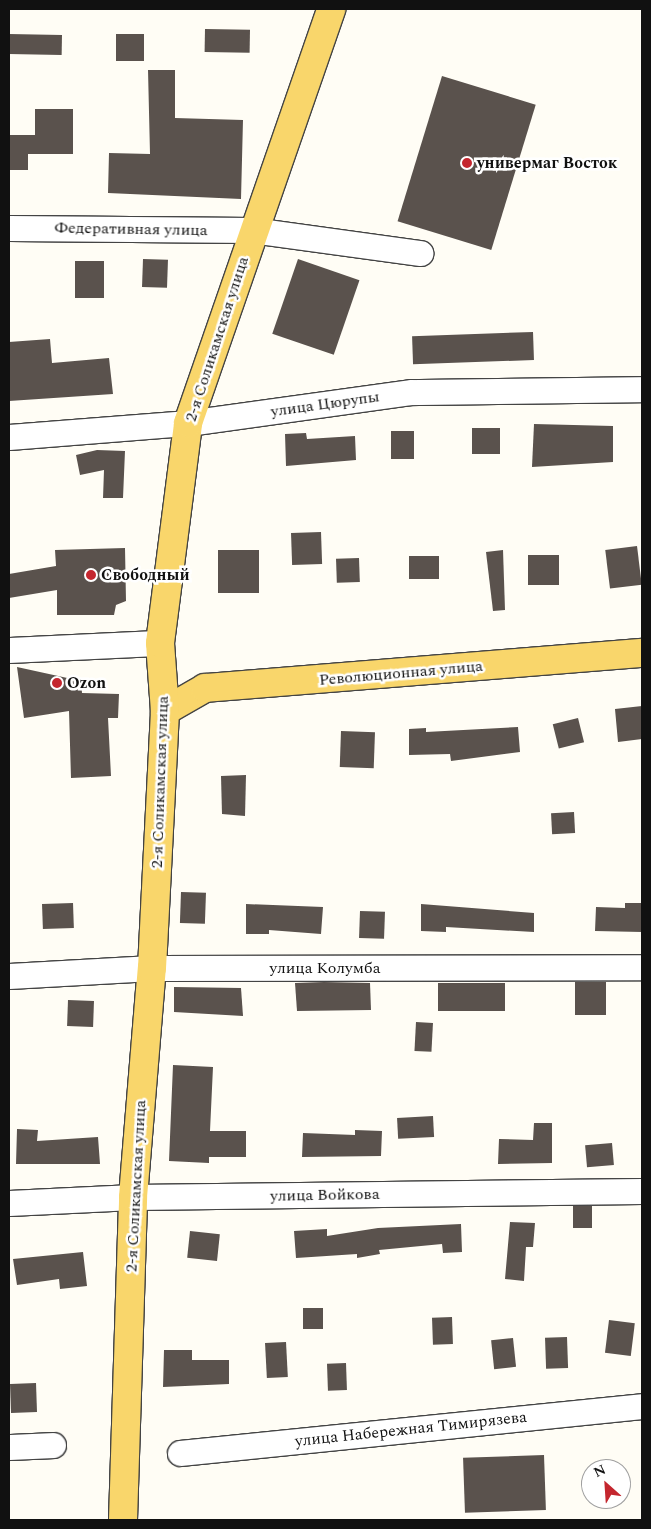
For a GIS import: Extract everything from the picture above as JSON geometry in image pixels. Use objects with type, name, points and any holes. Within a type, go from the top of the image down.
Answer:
[{"type":"main road","name":"2-я Соликамская улица","points":[[123,1520],[133,1197],[152,968],[165,711],[160,644],[188,423],[252,230],[331,9]]},
{"type":"main road","name":"Революционная улица","points":[[165,711],[205,688],[642,653]]},
{"type":"street","name":"Федеративная улица","points":[[9,228],[252,230],[420,253]]},
{"type":"street","name":"улица Цюрупы","points":[[9,437],[188,423],[412,392],[642,389]]},
{"type":"street","points":[[9,650],[160,644]]},
{"type":"street","name":"улица Колумба","points":[[9,976],[152,968],[642,967]]},
{"type":"street","name":"улица Войкова","points":[[9,1203],[133,1197],[642,1191]]},
{"type":"street","name":"улица Набережная Тимирязева","points":[[180,1453],[642,1406]]},
{"type":"street","points":[[9,1447],[53,1445]]},
{"type":"building","points":[[205,29],[250,30],[250,53],[205,52]]},
{"type":"building","points":[[9,34],[62,35],[62,55],[9,54]]},
{"type":"building","points":[[116,34],[144,34],[144,61],[116,61]]},
{"type":"building","points":[[148,70],[175,70],[175,118],[243,120],[241,199],[108,193],[109,153],[150,154]]},
{"type":"building","name":"универмаг Восток","points":[[442,76],[536,105],[491,250],[398,221]]},
{"type":"building","points":[[35,109],[73,109],[73,154],[28,154],[28,170],[9,170],[9,135],[35,135]]},
{"type":"building","points":[[143,259],[168,260],[167,288],[142,287]]},
{"type":"building","points":[[298,259],[359,280],[334,355],[272,334]]},
{"type":"building","points":[[75,261],[104,261],[104,298],[75,298]]},
{"type":"building","points":[[533,332],[534,360],[413,364],[412,336]]},
{"type":"building","points":[[50,339],[52,363],[109,358],[113,394],[9,401],[9,342]]},
{"type":"building","points":[[534,424],[613,426],[613,462],[532,467]]},
{"type":"building","points":[[472,428],[500,428],[500,454],[472,454]]},
{"type":"building","points":[[391,431],[414,431],[414,459],[391,459]]},
{"type":"building","points":[[306,433],[307,439],[355,436],[356,460],[286,466],[285,434]]},
{"type":"building","points":[[97,450],[125,451],[123,498],[103,498],[104,470],[80,475],[76,455]]},
{"type":"building","points":[[321,532],[322,564],[292,565],[291,533]]},
{"type":"building","points":[[637,546],[642,585],[610,589],[605,550]]},
{"type":"building","name":"Свободный","points":[[125,548],[126,601],[116,605],[114,615],[57,615],[57,590],[9,598],[9,574],[56,566],[55,550]]},
{"type":"building","points":[[218,550],[259,550],[259,593],[218,593]]},
{"type":"building","points":[[503,550],[505,610],[493,611],[486,552]]},
{"type":"building","points":[[528,555],[559,555],[559,585],[528,585]]},
{"type":"building","points":[[409,556],[439,556],[439,579],[409,579]]},
{"type":"building","points":[[359,558],[360,582],[337,583],[336,559]]},
{"type":"building","points":[[17,667],[81,681],[82,693],[119,694],[118,718],[108,718],[111,776],[71,778],[69,711],[24,718]]},
{"type":"building","points":[[642,706],[642,739],[618,742],[615,709]]},
{"type":"building","points":[[578,718],[584,742],[559,749],[553,724]]},
{"type":"building","points":[[518,727],[520,752],[451,761],[450,754],[409,755],[409,729],[426,728],[426,732]]},
{"type":"building","points":[[341,731],[375,732],[374,768],[340,767]]},
{"type":"building","points":[[246,775],[245,816],[222,814],[221,776]]},
{"type":"building","points":[[574,812],[575,833],[552,834],[551,813]]},
{"type":"building","points":[[181,892],[206,893],[205,924],[180,923]]},
{"type":"building","points":[[73,903],[74,928],[43,929],[42,904]]},
{"type":"building","points":[[625,903],[642,903],[642,932],[595,931],[596,907],[625,908]]},
{"type":"building","points":[[246,904],[323,907],[321,934],[269,930],[269,934],[246,934]]},
{"type":"building","points":[[421,904],[534,913],[534,932],[446,927],[446,932],[421,931]]},
{"type":"building","points":[[360,911],[385,912],[384,939],[359,938]]},
{"type":"building","points":[[575,982],[606,982],[606,1015],[575,1015]]},
{"type":"building","points":[[295,983],[370,983],[371,1010],[297,1011]]},
{"type":"building","points":[[438,983],[505,983],[505,1011],[438,1011]]},
{"type":"building","points":[[174,987],[241,988],[243,1016],[174,1012]]},
{"type":"building","points":[[68,1000],[94,1001],[93,1027],[67,1026]]},
{"type":"building","points":[[416,1022],[433,1023],[431,1052],[414,1051]]},
{"type":"building","points":[[173,1065],[213,1067],[210,1131],[246,1131],[246,1157],[209,1157],[209,1163],[169,1161]]},
{"type":"building","points":[[433,1116],[434,1137],[398,1139],[397,1118]]},
{"type":"building","points":[[534,1123],[552,1123],[552,1163],[498,1164],[499,1139],[533,1140]]},
{"type":"building","points":[[17,1129],[38,1130],[37,1141],[98,1137],[100,1164],[16,1164]]},
{"type":"building","points":[[355,1130],[382,1131],[381,1156],[302,1157],[303,1133],[355,1135]]},
{"type":"building","points":[[612,1143],[614,1165],[587,1167],[585,1145]]},
{"type":"building","points":[[573,1206],[592,1206],[592,1228],[573,1228]]},
{"type":"building","points":[[510,1222],[535,1223],[533,1247],[526,1247],[524,1281],[505,1279]]},
{"type":"building","points":[[461,1224],[462,1252],[443,1253],[442,1244],[379,1250],[380,1254],[357,1258],[357,1254],[296,1258],[294,1231],[327,1229],[327,1236],[378,1228]]},
{"type":"building","points":[[190,1231],[220,1234],[217,1261],[187,1258]]},
{"type":"building","points":[[83,1252],[87,1286],[60,1289],[59,1279],[17,1285],[13,1259]]},
{"type":"building","points":[[303,1308],[323,1308],[323,1329],[303,1329]]},
{"type":"building","points":[[452,1317],[453,1344],[433,1345],[432,1318]]},
{"type":"building","points":[[609,1320],[635,1323],[631,1356],[605,1353]]},
{"type":"building","points":[[567,1337],[568,1368],[546,1369],[545,1338]]},
{"type":"building","points":[[513,1338],[516,1367],[494,1369],[491,1340]]},
{"type":"building","points":[[286,1342],[288,1377],[267,1378],[265,1343]]},
{"type":"building","points":[[164,1350],[192,1350],[192,1360],[229,1360],[229,1384],[163,1387]]},
{"type":"building","points":[[346,1363],[347,1390],[328,1391],[327,1364]]},
{"type":"building","points":[[36,1383],[37,1412],[11,1413],[10,1384]]},
{"type":"building","points":[[544,1455],[546,1510],[465,1513],[463,1458]]},
{"type":"place","name":"универмаг Восток","points":[[467,163]]},
{"type":"place","name":"Свободный","points":[[91,575]]},
{"type":"place","name":"Ozon","points":[[57,683]]}]
